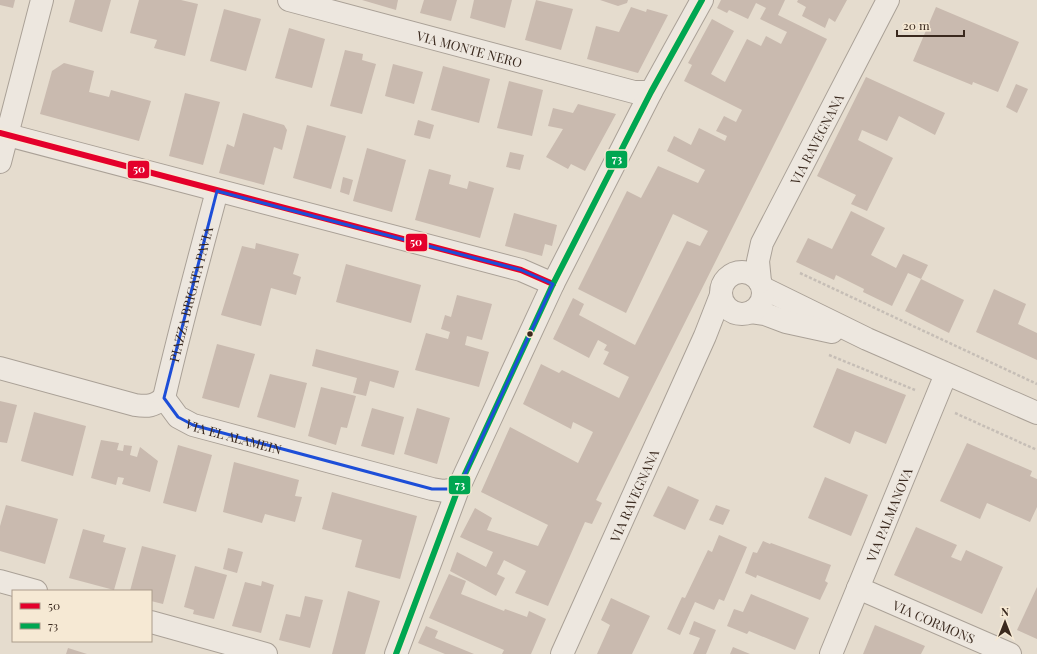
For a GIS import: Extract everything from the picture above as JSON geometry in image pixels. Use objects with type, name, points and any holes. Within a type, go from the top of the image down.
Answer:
[{"type":"street","points":[[0,162],[4,134],[42,0]]},
{"type":"street","name":"VIA MONTE NERO","points":[[289,0],[634,92],[651,92]]},
{"type":"street","points":[[396,654],[458,488],[553,284],[651,92],[702,0]]},
{"type":"street","name":"VIA RAVEGNANA","points":[[761,285],[758,261],[762,243],[888,0]]},
{"type":"street","points":[[4,134],[521,270],[553,284]]},
{"type":"street","name":"PIAZZA BRIGATA PAVIA","points":[[164,398],[179,330],[194,280],[217,190]]},
{"type":"street","points":[[867,339],[786,322],[765,314],[744,313],[726,307],[721,295],[724,282],[734,273],[749,273],[761,285],[867,339],[1037,413]]},
{"type":"street","points":[[744,313],[761,302],[761,285]]},
{"type":"street","name":"VIA RAVEGNANA","points":[[562,654],[705,336],[721,295]]},
{"type":"street","name":"VIA RAVEGNANA","points":[[705,336],[719,323],[744,313]]},
{"type":"street","points":[[0,368],[135,405],[146,407],[154,405],[164,398]]},
{"type":"street","name":"VIA PALMANOVA","points":[[831,654],[946,374]]},
{"type":"street","name":"VIA EL ALAMEIN","points":[[164,398],[178,417],[193,426],[432,489],[444,491],[458,488]]},
{"type":"street","points":[[0,581],[32,590]]},
{"type":"street","name":"VIA CORMONS","points":[[858,588],[1010,654]]},
{"type":"street","points":[[152,622],[266,654]]},
{"type":"path","points":[[800,273],[1037,384]]},
{"type":"path","points":[[824,352],[917,391]]},
{"type":"path","points":[[952,412],[1037,450]]},
{"type":"highlighted area","points":[[217,191],[521,270],[553,284],[458,489],[432,489],[193,425],[178,417],[164,398]]},
{"type":"building","points":[[0,0],[15,0],[13,8],[0,5]]},
{"type":"building","points":[[75,0],[111,0],[102,32],[69,22]]},
{"type":"building","points":[[139,0],[181,0],[198,4],[185,56],[154,48],[157,40],[130,33]]},
{"type":"building","points":[[362,0],[398,0],[396,10]]},
{"type":"building","points":[[424,0],[457,0],[451,21],[420,13]]},
{"type":"building","points":[[474,0],[512,0],[505,28],[470,18]]},
{"type":"building","points":[[536,0],[573,9],[561,50],[525,40]]},
{"type":"building","points":[[600,0],[628,0],[627,3],[618,6]]},
{"type":"building","points":[[721,0],[785,0],[778,15],[827,39],[596,500],[602,503],[592,524],[585,522],[548,606],[515,593],[526,571],[504,560],[497,574],[505,578],[496,596],[450,571],[457,552],[486,567],[493,552],[460,537],[475,508],[492,518],[487,530],[538,546],[548,525],[481,492],[510,427],[578,463],[593,432],[573,422],[571,429],[523,404],[541,364],[559,373],[562,370],[619,398],[629,377],[603,364],[609,352],[604,350],[607,345],[598,340],[589,358],[553,339],[573,298],[584,304],[579,315],[635,345],[687,241],[700,246],[708,231],[673,214],[626,313],[578,289],[627,191],[641,198],[658,166],[698,183],[705,170],[667,151],[674,136],[691,145],[699,128],[725,141],[727,136],[716,131],[724,116],[736,122],[742,110],[684,81],[692,65],[688,63],[712,19],[734,31],[711,74],[725,82],[747,39],[761,46],[766,36],[781,44],[787,32],[760,19],[766,8],[756,3],[748,19],[729,10],[727,13],[717,8]]},
{"type":"building","points":[[798,0],[847,0],[835,22],[829,18],[825,28],[802,16],[806,7],[797,2]]},
{"type":"building","points":[[631,7],[646,12],[647,9],[668,15],[638,73],[587,59],[596,26],[619,32]]},
{"type":"building","points":[[936,7],[1019,42],[998,92],[973,82],[972,85],[913,61]]},
{"type":"building","points":[[224,9],[261,19],[246,71],[210,61]]},
{"type":"building","points":[[289,28],[325,39],[312,88],[275,78]]},
{"type":"building","points":[[345,50],[363,54],[362,60],[376,64],[362,114],[330,106]]},
{"type":"building","points":[[64,63],[94,71],[89,92],[109,97],[111,90],[151,101],[139,141],[40,114],[52,71]]},
{"type":"building","points":[[393,64],[423,72],[414,104],[385,96]]},
{"type":"building","points":[[443,66],[490,79],[479,123],[431,110]]},
{"type":"building","points":[[866,77],[945,113],[935,135],[899,116],[887,141],[862,130],[858,140],[893,158],[867,211],[851,204],[856,195],[817,176]]},
{"type":"building","points":[[509,81],[543,90],[532,136],[497,128]]},
{"type":"building","points":[[1016,84],[1028,89],[1017,113],[1006,107]]},
{"type":"building","points":[[185,93],[220,102],[203,165],[169,156]]},
{"type":"building","points":[[578,104],[616,114],[585,171],[571,164],[568,169],[546,157],[563,129],[548,126],[553,108],[573,113]]},
{"type":"building","points":[[243,113],[284,125],[287,130],[282,150],[274,147],[264,185],[219,173],[227,144],[234,147]]},
{"type":"building","points":[[418,120],[434,125],[430,139],[414,135]]},
{"type":"building","points":[[307,125],[346,136],[331,189],[293,178]]},
{"type":"building","points":[[367,148],[406,160],[392,212],[353,201]]},
{"type":"building","points":[[510,152],[524,155],[520,170],[506,167]]},
{"type":"building","points":[[429,169],[451,175],[449,184],[467,189],[469,181],[494,188],[480,238],[415,220]]},
{"type":"building","points":[[343,177],[353,180],[349,195],[340,192]]},
{"type":"building","points":[[851,211],[885,228],[871,255],[896,268],[903,254],[928,265],[921,279],[908,273],[892,306],[863,292],[864,289],[836,275],[834,280],[796,262],[808,238],[832,249]]},
{"type":"building","points":[[514,213],[557,225],[552,246],[545,244],[542,256],[505,246]]},
{"type":"building","points":[[256,243],[299,254],[293,274],[301,277],[296,295],[271,288],[261,326],[221,315],[242,246],[255,249]]},
{"type":"building","points":[[346,264],[421,285],[411,323],[336,302]]},
{"type":"building","points":[[921,279],[964,300],[949,333],[905,311]]},
{"type":"building","points":[[994,289],[1026,304],[1018,324],[1037,333],[1037,360],[976,332]]},
{"type":"building","points":[[457,295],[492,304],[482,340],[467,336],[465,345],[489,352],[479,387],[415,370],[426,333],[448,339],[450,332],[441,329],[445,315],[451,317]]},
{"type":"building","points":[[217,344],[255,354],[239,408],[202,398]]},
{"type":"building","points":[[316,349],[399,371],[394,388],[370,381],[366,396],[353,393],[357,378],[312,366]]},
{"type":"building","points":[[837,368],[906,395],[886,444],[855,431],[850,444],[813,427]]},
{"type":"building","points":[[270,374],[307,383],[295,428],[257,417]]},
{"type":"building","points":[[321,387],[356,396],[347,428],[341,427],[336,445],[308,436]]},
{"type":"building","points":[[0,401],[17,405],[7,443],[0,442]]},
{"type":"building","points":[[372,408],[404,417],[394,455],[361,446]]},
{"type":"building","points":[[417,408],[450,418],[437,464],[404,454]]},
{"type":"building","points":[[34,412],[86,426],[73,476],[21,461]]},
{"type":"building","points":[[101,440],[119,443],[117,450],[123,451],[124,445],[132,446],[130,455],[137,457],[140,447],[158,461],[150,492],[122,484],[124,478],[118,477],[116,485],[91,478]]},
{"type":"building","points":[[967,443],[1032,471],[1030,476],[1037,479],[1037,507],[1030,522],[987,503],[980,519],[940,501]]},
{"type":"building","points":[[178,445],[212,455],[196,512],[163,503]]},
{"type":"building","points":[[234,462],[299,480],[295,496],[302,497],[295,522],[265,514],[262,523],[223,512]]},
{"type":"building","points":[[825,477],[868,495],[851,536],[808,518]]},
{"type":"building","points":[[668,486],[699,500],[685,530],[653,516]]},
{"type":"building","points":[[332,492],[417,516],[400,579],[355,567],[362,540],[322,529]]},
{"type":"building","points":[[6,505],[58,519],[45,564],[0,551],[0,526]]},
{"type":"building","points":[[716,505],[730,510],[723,525],[709,520]]},
{"type":"building","points":[[916,527],[957,545],[951,557],[961,561],[966,550],[1003,567],[982,614],[894,575]]},
{"type":"building","points":[[83,529],[105,535],[103,542],[126,548],[114,590],[69,578]]},
{"type":"building","points":[[719,535],[747,547],[724,601],[719,599],[714,610],[695,602],[680,635],[667,629],[682,597],[685,598],[708,550],[712,552]]},
{"type":"building","points":[[763,541],[831,565],[825,581],[828,583],[820,600],[757,575],[756,578],[745,573],[753,552],[757,553]]},
{"type":"building","points":[[142,546],[176,555],[163,604],[152,601],[152,590],[130,590]]},
{"type":"building","points":[[228,548],[243,552],[237,573],[223,569]]},
{"type":"building","points":[[195,566],[227,575],[214,619],[193,614],[194,610],[184,607]]},
{"type":"building","points":[[449,574],[466,581],[461,594],[504,611],[505,609],[527,617],[529,611],[546,619],[531,654],[502,654],[504,650],[429,618]]},
{"type":"building","points":[[262,581],[274,585],[261,633],[232,626],[245,582],[261,586]]},
{"type":"building","points":[[1037,587],[1037,639],[1017,630]]},
{"type":"building","points":[[348,591],[380,601],[365,654],[332,654]]},
{"type":"building","points":[[751,594],[809,618],[795,650],[749,631],[747,634],[727,626],[734,609],[743,612]]},
{"type":"building","points":[[305,596],[323,600],[310,648],[279,640],[286,614],[300,617]]},
{"type":"building","points":[[611,598],[650,616],[632,654],[597,654],[610,625],[601,620]]},
{"type":"building","points":[[694,621],[716,630],[706,654],[693,654],[700,638],[689,634]]},
{"type":"building","points":[[875,625],[925,646],[921,654],[863,654]]},
{"type":"building","points":[[426,626],[438,631],[435,638],[474,654],[445,654],[418,643]]},
{"type":"building","points":[[733,647],[750,654],[730,654]]},
{"type":"building","points":[[68,648],[87,654],[66,654]]},
{"type":"transit line","name":"73","points":[[396,654],[458,489],[553,284],[651,92],[702,0]]},
{"type":"transit line","name":"50","points":[[0,133],[521,270],[553,284]]}]
